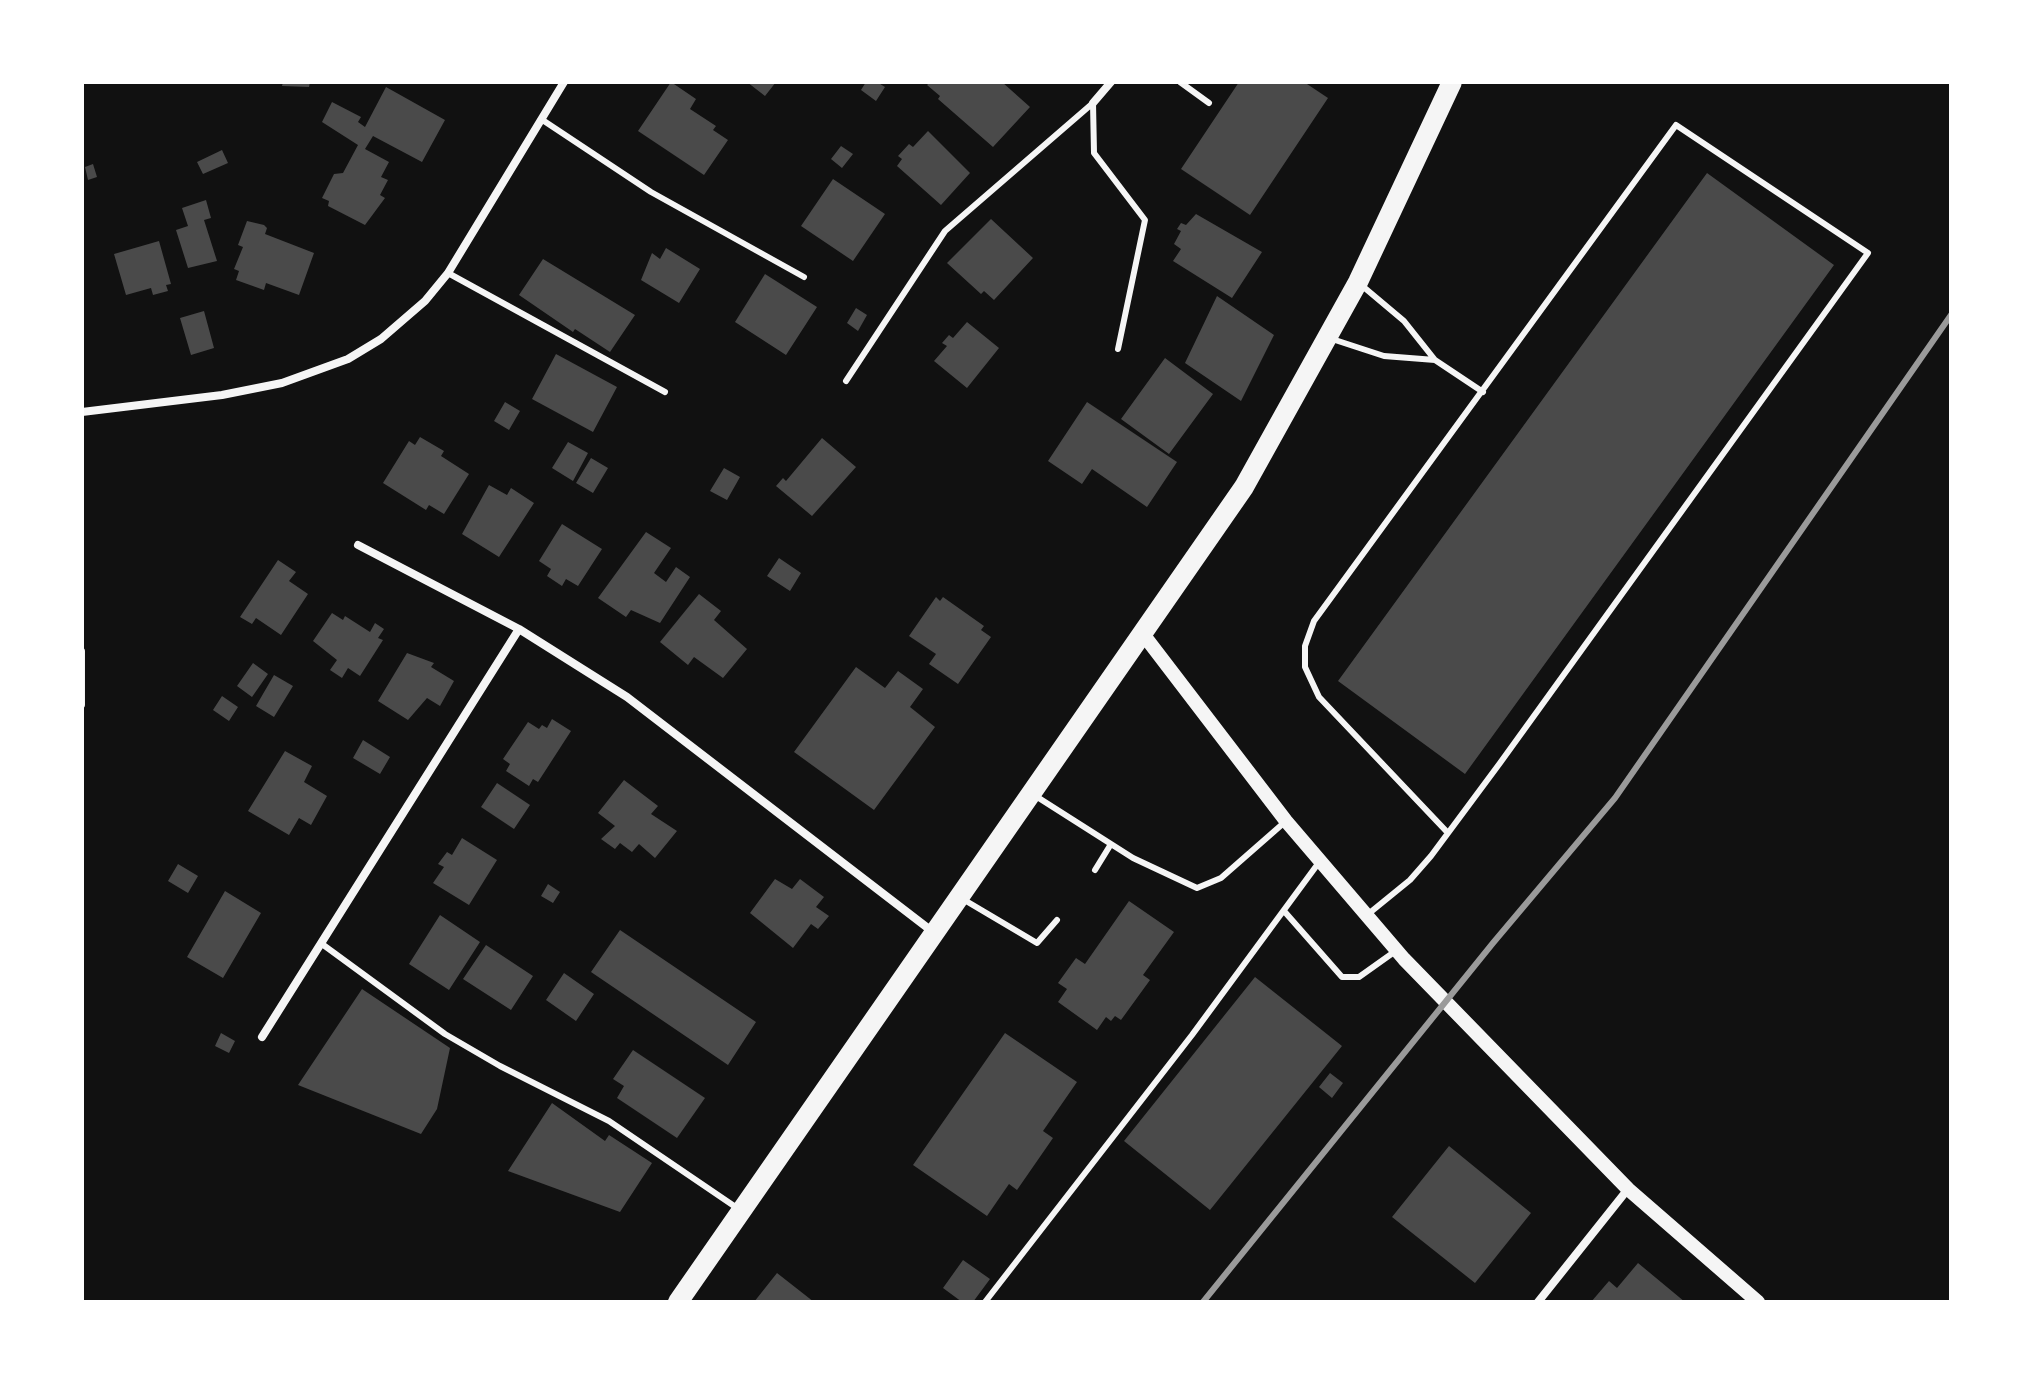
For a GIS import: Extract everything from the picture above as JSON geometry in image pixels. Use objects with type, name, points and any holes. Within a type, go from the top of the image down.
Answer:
[{"type":"main road","points":[[678,1302],[1244,487],[1358,282],[1452,82]]},
{"type":"street","points":[[82,412],[222,395],[315,373],[348,359],[381,339],[425,301],[448,273],[564,82]]},
{"type":"street","points":[[1093,103],[1111,82]]},
{"type":"street","points":[[358,545],[519,629],[627,697],[933,932]]},
{"type":"street","points":[[262,1037],[519,629]]},
{"type":"street","points":[[1143,634],[1286,821],[1397,950],[1628,1189],[1758,1302]]},
{"type":"street","points":[[1538,1302],[1628,1189]]},
{"type":"lane","points":[[1180,82],[1209,103]]},
{"type":"lane","points":[[1093,103],[1094,153],[1145,220],[1118,349]]},
{"type":"lane","points":[[846,381],[945,231],[1093,103]]},
{"type":"lane","points":[[541,119],[662,199],[804,277]]},
{"type":"lane","points":[[1367,915],[1410,880],[1448,833],[1868,253],[1676,125],[1314,621],[1305,646],[1305,667],[1319,697],[1448,833]]},
{"type":"lane","points":[[448,273],[665,392]]},
{"type":"lane","points":[[1358,282],[1404,321],[1435,360],[1483,392]]},
{"type":"lane","points":[[1329,338],[1384,356],[1435,360]]},
{"type":"lane","points":[[82,651],[82,705]]},
{"type":"lane","points":[[1032,793],[1173,880],[1197,888],[1221,878],[1286,821]]},
{"type":"lane","points":[[1095,870],[1111,844]]},
{"type":"lane","points":[[985,1302],[1320,861]]},
{"type":"lane","points":[[958,896],[1037,943],[1057,920]]},
{"type":"lane","points":[[1284,911],[1342,977],[1359,977],[1397,950]]},
{"type":"lane","points":[[322,944],[445,1034],[500,1066],[609,1121],[740,1210]]},
{"type":"building","points":[[283,82],[310,82],[309,87],[282,86]]},
{"type":"building","points":[[671,82],[696,99],[690,109],[716,126],[713,130],[728,140],[704,175],[638,131]]},
{"type":"building","points":[[747,82],[776,82],[765,96]]},
{"type":"building","points":[[866,82],[877,82],[885,87],[876,101],[861,90]]},
{"type":"building","points":[[930,82],[1002,82],[1030,107],[993,147],[938,99],[940,96],[927,85]]},
{"type":"building","points":[[1239,82],[1304,82],[1328,98],[1250,215],[1181,169]]},
{"type":"building","points":[[386,87],[445,120],[422,162],[373,136],[365,149],[389,162],[381,177],[388,180],[380,195],[385,198],[365,225],[328,206],[329,201],[322,198],[334,174],[343,173],[358,145],[322,122],[332,102],[361,117],[358,122],[365,127]]},
{"type":"building","points":[[928,131],[970,173],[941,205],[897,166],[902,159],[898,156],[909,144],[913,147]]},
{"type":"building","points":[[841,146],[853,154],[842,168],[831,159]]},
{"type":"building","points":[[222,150],[228,163],[203,174],[197,162]]},
{"type":"building","points":[[93,164],[97,177],[88,180],[85,167]]},
{"type":"building","points":[[1707,173],[1834,265],[1465,774],[1338,681]]},
{"type":"building","points":[[833,179],[885,214],[853,261],[801,226]]},
{"type":"building","points":[[206,200],[211,218],[204,220],[217,261],[188,268],[176,230],[188,226],[182,208]]},
{"type":"building","points":[[1196,214],[1262,252],[1232,298],[1173,261],[1181,249],[1174,244],[1181,231],[1177,229],[1181,223],[1186,225]]},
{"type":"building","points":[[991,219],[1033,258],[994,300],[984,291],[981,294],[947,263]]},
{"type":"building","points":[[247,221],[264,225],[267,228],[265,234],[314,253],[299,295],[266,283],[264,290],[236,280],[239,271],[234,269],[243,247],[238,245]]},
{"type":"building","points":[[159,241],[171,284],[166,285],[168,291],[153,295],[151,288],[126,295],[114,254]]},
{"type":"building","points":[[666,248],[700,269],[679,303],[641,280],[652,253],[660,259]]},
{"type":"building","points":[[543,259],[635,315],[610,352],[575,329],[573,332],[519,295]]},
{"type":"building","points":[[765,274],[817,307],[786,355],[735,322]]},
{"type":"building","points":[[1217,296],[1274,335],[1241,401],[1185,363]]},
{"type":"building","points":[[856,308],[867,315],[858,331],[847,323]]},
{"type":"building","points":[[204,311],[214,348],[191,355],[180,318]]},
{"type":"building","points":[[967,322],[999,348],[967,388],[934,361],[947,346],[942,343],[949,335],[953,338]]},
{"type":"building","points":[[556,354],[617,387],[593,432],[532,399]]},
{"type":"building","points":[[1165,358],[1213,394],[1169,454],[1121,419]]},
{"type":"building","points":[[505,402],[520,411],[509,430],[494,421]]},
{"type":"building","points":[[1087,402],[1177,462],[1147,507],[1092,469],[1082,484],[1048,461]]},
{"type":"building","points":[[420,437],[444,451],[441,456],[469,474],[444,514],[429,505],[426,510],[383,483],[409,441],[415,445]]},
{"type":"building","points":[[822,438],[856,467],[812,516],[776,486],[783,478],[786,481]]},
{"type":"building","points":[[568,442],[588,453],[573,481],[552,468]]},
{"type":"building","points":[[591,458],[608,468],[593,493],[576,483]]},
{"type":"building","points":[[724,468],[740,477],[727,500],[710,491]]},
{"type":"building","points":[[489,485],[507,495],[511,488],[534,503],[499,557],[462,534]]},
{"type":"building","points":[[562,524],[602,549],[578,586],[566,579],[562,586],[547,576],[551,569],[539,561]]},
{"type":"building","points":[[646,532],[671,548],[654,573],[666,582],[676,567],[690,577],[660,623],[631,610],[626,617],[598,598]]},
{"type":"building","points":[[779,558],[801,573],[790,591],[767,576]]},
{"type":"building","points":[[278,560],[296,572],[289,581],[308,594],[281,635],[256,618],[252,624],[240,617]]},
{"type":"building","points":[[699,594],[721,611],[714,620],[747,649],[723,678],[694,657],[688,665],[660,642]]},
{"type":"building","points":[[936,597],[940,601],[943,597],[984,626],[981,630],[991,637],[958,684],[929,664],[936,654],[909,636]]},
{"type":"building","points":[[332,613],[343,620],[345,616],[370,632],[375,623],[384,629],[378,638],[383,640],[360,676],[348,668],[342,678],[330,670],[337,660],[313,641]]},
{"type":"building","points":[[407,653],[434,663],[431,667],[454,681],[440,706],[427,698],[408,720],[378,701]]},
{"type":"building","points":[[253,663],[268,674],[252,697],[237,686]]},
{"type":"building","points":[[856,667],[885,688],[898,671],[923,689],[910,707],[935,727],[874,810],[794,752]]},
{"type":"building","points":[[274,675],[293,686],[274,717],[256,706]]},
{"type":"building","points":[[222,696],[238,707],[229,721],[213,710]]},
{"type":"building","points":[[552,719],[571,731],[538,782],[533,779],[529,786],[506,771],[510,764],[503,759],[528,722],[539,729],[542,725],[547,728]]},
{"type":"building","points":[[363,740],[390,757],[380,774],[353,758]]},
{"type":"building","points":[[285,751],[312,766],[304,782],[327,796],[311,825],[299,818],[289,835],[248,811]]},
{"type":"building","points":[[624,780],[658,806],[651,814],[677,831],[655,858],[639,844],[632,852],[620,843],[615,849],[601,839],[615,826],[598,813]]},
{"type":"building","points":[[497,783],[530,805],[514,829],[481,807]]},
{"type":"building","points":[[462,838],[497,860],[469,905],[433,883],[444,867],[438,864],[447,852],[452,855]]},
{"type":"building","points":[[178,864],[198,876],[188,893],[168,881]]},
{"type":"building","points":[[775,879],[792,889],[800,879],[824,897],[816,907],[829,916],[818,929],[811,924],[793,948],[750,913]]},
{"type":"building","points":[[548,884],[560,892],[553,903],[541,896]]},
{"type":"building","points":[[225,891],[261,913],[223,978],[187,957]]},
{"type":"building","points":[[1129,901],[1174,932],[1143,975],[1150,980],[1121,1020],[1115,1016],[1111,1021],[1106,1017],[1097,1030],[1058,1002],[1067,989],[1058,983],[1076,958],[1085,964]]},
{"type":"building","points":[[440,915],[480,942],[449,990],[409,964]]},
{"type":"building","points":[[620,930],[756,1022],[728,1065],[591,972]]},
{"type":"building","points":[[486,945],[533,976],[511,1010],[463,979]]},
{"type":"building","points":[[564,973],[594,994],[576,1021],[546,1000]]},
{"type":"building","points":[[1255,977],[1342,1046],[1210,1210],[1124,1141]]},
{"type":"building","points":[[362,989],[450,1048],[437,1109],[421,1134],[298,1085]]},
{"type":"building","points":[[221,1033],[235,1041],[229,1053],[215,1046]]},
{"type":"building","points":[[1005,1033],[1077,1082],[1043,1131],[1053,1138],[1017,1190],[1009,1184],[987,1216],[913,1165]]},
{"type":"building","points":[[633,1050],[705,1098],[677,1138],[617,1098],[624,1086],[613,1079]]},
{"type":"building","points":[[1330,1073],[1343,1083],[1332,1098],[1319,1087]]},
{"type":"building","points":[[552,1103],[605,1141],[609,1135],[652,1163],[620,1212],[508,1171]]},
{"type":"building","points":[[1449,1146],[1531,1213],[1475,1283],[1392,1217]]},
{"type":"building","points":[[963,1260],[990,1279],[973,1302],[962,1302],[943,1288]]},
{"type":"building","points":[[1638,1263],[1685,1302],[1591,1302],[1609,1281],[1617,1288]]},
{"type":"building","points":[[777,1273],[814,1302],[754,1302]]},
{"type":"railway","points":[[1203,1302],[1493,943],[1615,798],[1951,315]]}]
